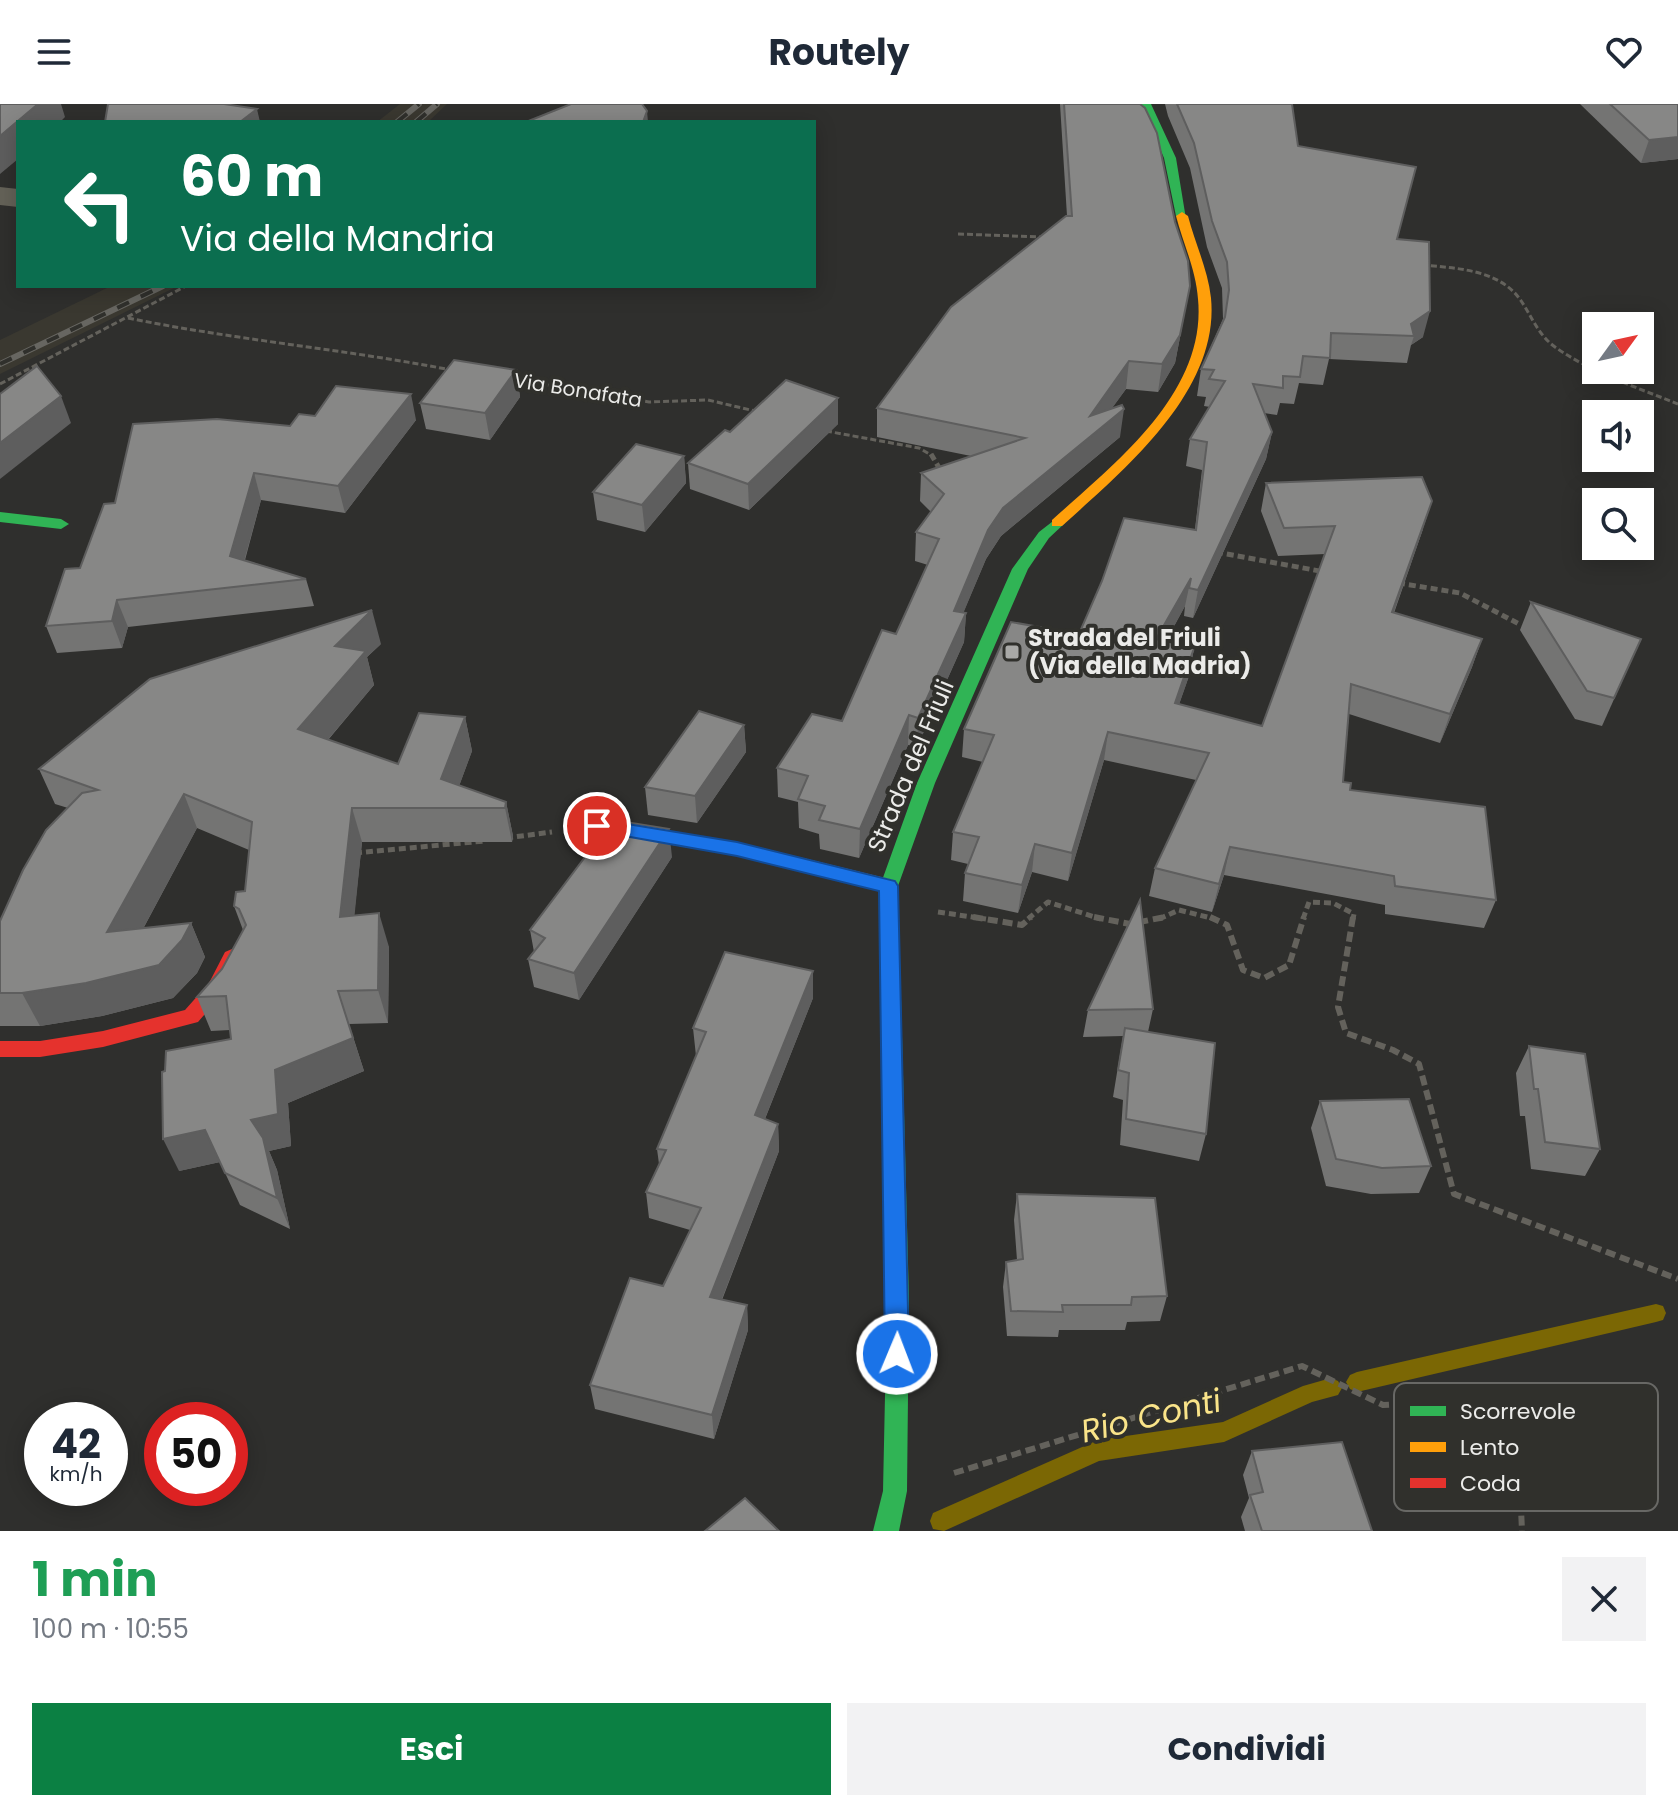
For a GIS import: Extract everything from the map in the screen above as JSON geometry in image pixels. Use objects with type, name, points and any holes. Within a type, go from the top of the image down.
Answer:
[{"type":"main road","name":"Strada del Friuli","points":[[886,1531],[895,1491],[898,1300],[889,886],[926,783],[1020,569],[1044,535],[1111,474],[1151,430],[1180,391],[1194,364],[1205,313],[1203,287],[1189,248],[1170,158],[1146,104]]},
{"type":"main road","points":[[0,517],[61,524]]},
{"type":"main road","points":[[597,826],[737,849],[889,886]]},
{"type":"main road","points":[[0,1049],[40,1049],[90,1041],[191,1016],[216,988],[232,957]]},
{"type":"path","points":[[958,234],[1051,238]]},
{"type":"path","points":[[1414,265],[1457,269],[1507,286],[1518,296],[1526,313],[1551,344],[1605,375],[1678,404]]},
{"type":"path","points":[[0,384],[182,288]]},
{"type":"path","points":[[128,318],[187,330],[384,357],[454,371]]},
{"type":"path","name":"Via Bonafata","points":[[510,378],[649,402],[708,400],[771,416]]},
{"type":"path","points":[[824,431],[919,448],[933,455],[942,472],[952,481]]},
{"type":"path","points":[[1208,551],[1327,572]]},
{"type":"path","points":[[1385,581],[1458,592],[1521,625]]},
{"type":"path","points":[[341,855],[456,845],[597,826]]},
{"type":"path","points":[[889,910],[952,913],[1022,925],[1048,902],[1130,926],[1161,922],[1179,910],[1191,912],[1227,925],[1243,970],[1264,978],[1289,965],[1309,902],[1333,903],[1354,914],[1338,1007],[1346,1033],[1393,1050],[1419,1064],[1454,1194],[1678,1279]]},
{"type":"path","points":[[895,1491],[1302,1366],[1383,1405],[1394,1404]]},
{"type":"path","points":[[1521,1511],[1522,1531]]},
{"type":"shaded area","points":[[400,104],[447,104],[430,120],[380,120]]},
{"type":"shaded area","points":[[107,288],[174,288],[0,374],[0,340]]},
{"type":"building","points":[[0,104],[38,104],[16,120],[0,136]]},
{"type":"building","points":[[108,104],[224,104],[257,109],[243,120],[105,120]]},
{"type":"building","points":[[571,104],[642,104],[647,111],[644,120],[531,120]]},
{"type":"building","points":[[1064,104],[1140,104],[1145,108],[1157,133],[1175,222],[1188,261],[1190,286],[1180,335],[1162,364],[1129,361],[1090,416],[1122,405],[1124,409],[1003,508],[988,530],[954,611],[966,613],[918,718],[909,715],[860,829],[819,820],[825,806],[798,799],[808,776],[777,768],[812,714],[842,721],[882,630],[896,634],[939,539],[916,532],[944,494],[921,473],[1025,438],[877,408],[951,307],[1066,216],[1072,216]]},
{"type":"building","points":[[1177,104],[1292,104],[1298,146],[1416,167],[1397,239],[1429,242],[1430,311],[1411,324],[1414,336],[1331,333],[1330,358],[1303,356],[1300,377],[1283,376],[1283,388],[1253,384],[1272,432],[1198,590],[1189,588],[1191,578],[1156,639],[1194,648],[1175,703],[1262,726],[1335,526],[1284,528],[1266,483],[1422,477],[1432,501],[1392,612],[1482,639],[1450,714],[1351,684],[1343,782],[1351,783],[1350,790],[1485,807],[1496,900],[1395,886],[1394,876],[1230,847],[1219,884],[1155,868],[1209,753],[1108,732],[1072,853],[1035,844],[1022,885],[965,873],[979,837],[953,832],[994,735],[964,729],[1011,622],[1079,634],[1124,518],[1196,530],[1207,442],[1190,439],[1225,381],[1209,379],[1214,370],[1201,369],[1225,317],[1229,290],[1227,262],[1212,221],[1194,143]]},
{"type":"building","points":[[1610,104],[1678,104],[1678,137],[1649,140]]},
{"type":"building","points":[[454,360],[516,370],[485,413],[420,403]]},
{"type":"building","points":[[37,366],[61,396],[0,443],[0,394]]},
{"type":"building","points":[[786,380],[838,398],[748,484],[688,463],[725,430],[730,432]]},
{"type":"building","points":[[336,386],[411,394],[338,486],[254,473],[230,556],[306,579],[117,600],[112,621],[46,626],[65,569],[80,568],[104,504],[115,503],[133,424],[217,419],[290,426],[299,414],[315,416]]},
{"type":"building","points":[[636,444],[684,456],[642,505],[593,492]]},
{"type":"building","points":[[1531,602],[1641,639],[1614,698],[1587,691]]},
{"type":"building","points":[[372,610],[335,646],[366,651],[298,729],[398,764],[419,713],[465,717],[441,779],[506,802],[505,808],[352,808],[340,917],[379,913],[378,990],[338,991],[353,1038],[275,1070],[278,1114],[251,1120],[263,1138],[277,1198],[225,1173],[205,1130],[163,1139],[162,1072],[165,1071],[166,1051],[231,1039],[226,996],[197,997],[222,969],[246,925],[239,909],[234,906],[236,892],[245,891],[252,822],[184,794],[107,932],[191,923],[182,940],[159,965],[86,983],[22,993],[0,993],[0,921],[23,870],[46,830],[82,793],[98,790],[39,769],[150,679]]},
{"type":"building","points":[[699,711],[744,725],[695,796],[645,787]]},
{"type":"building","points":[[613,820],[669,829],[574,973],[528,959],[545,938],[530,930]]},
{"type":"building","points":[[1140,900],[1153,1009],[1088,1010]]},
{"type":"building","points":[[725,952],[813,971],[755,1115],[778,1124],[710,1297],[747,1305],[712,1415],[590,1385],[630,1278],[663,1286],[701,1208],[646,1192],[666,1150],[657,1149],[706,1032],[693,1028]]},
{"type":"building","points":[[1125,1028],[1215,1043],[1206,1134],[1126,1119],[1129,1073],[1118,1070]]},
{"type":"building","points":[[1529,1046],[1585,1054],[1600,1149],[1545,1142]]},
{"type":"building","points":[[1409,1099],[1431,1166],[1382,1168],[1336,1159],[1320,1101]]},
{"type":"building","points":[[1017,1194],[1155,1198],[1167,1296],[1132,1297],[1131,1305],[1062,1305],[1063,1312],[1011,1311],[1006,1262],[1023,1259]]},
{"type":"building","points":[[1342,1442],[1372,1531],[1262,1531],[1250,1495],[1263,1492],[1252,1451]]},
{"type":"building","points":[[745,1498],[779,1531],[705,1531]]},
{"type":"waterway","name":"Rio Conti","points":[[1357,1382],[1656,1313]]},
{"type":"waterway","name":"Rio Conti","points":[[941,1521],[1098,1451],[1224,1432],[1310,1393],[1331,1388]]},
{"type":"railway","points":[[399,120],[419,104]]},
{"type":"railway","points":[[418,120],[437,104]]},
{"type":"railway","points":[[0,364],[159,288]]},
{"type":"traffic: fast","points":[[1146,104],[1170,158],[1182,216]]},
{"type":"traffic: fast","points":[[0,517],[61,524]]},
{"type":"traffic: fast","points":[[886,1531],[895,1491],[898,1300],[889,886],[926,783],[1020,569],[1044,535],[1057,523]]},
{"type":"traffic: slow","points":[[1057,523],[1153,430],[1189,374],[1201,343],[1205,299],[1182,216]]},
{"type":"traffic: slow","points":[[597,826],[737,849],[889,886]]},
{"type":"traffic: jam","points":[[0,1049],[40,1049],[103,1039],[191,1016],[216,988],[232,957]]},
{"type":"place","name":"Strada del Friuli (Via della Madria)","points":[[1012,652]]},
{"type":"route","points":[[597,826],[737,849],[889,886],[897,1354]]}]
